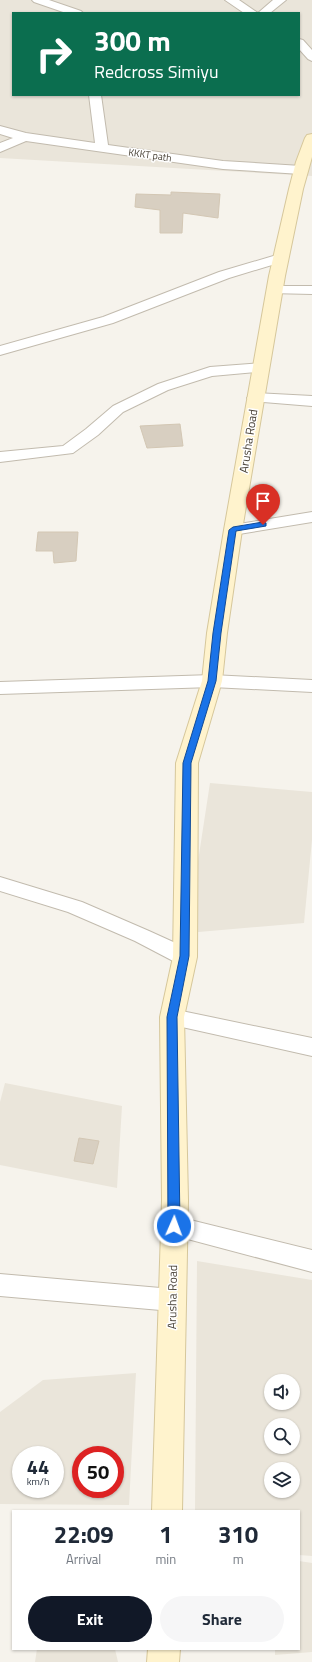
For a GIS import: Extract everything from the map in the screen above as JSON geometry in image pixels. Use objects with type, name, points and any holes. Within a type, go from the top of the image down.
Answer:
[{"type":"main road","name":"Arusha Road","points":[[167,1510],[174,1226],[172,1017],[185,956],[187,763],[212,681],[217,633],[233,530],[274,290],[301,170],[312,138]]},
{"type":"main road","points":[[163,1662],[164,1650]]},
{"type":"street","points":[[38,0],[74,12]]},
{"type":"street","points":[[231,0],[250,12]]},
{"type":"street","points":[[264,12],[280,0]]},
{"type":"street","points":[[300,43],[312,57]]},
{"type":"street","points":[[95,96],[94,105],[99,122],[102,147]]},
{"type":"street","name":"KKKT path","points":[[0,130],[25,137],[223,165],[301,170]]},
{"type":"street","points":[[1,147],[25,137]]},
{"type":"street","points":[[0,351],[108,320],[224,275],[280,258]]},
{"type":"street","points":[[274,290],[312,290]]},
{"type":"street","points":[[0,457],[67,450],[92,432],[118,409],[162,387],[210,372],[261,368]]},
{"type":"street","points":[[255,398],[312,401]]},
{"type":"street","points":[[233,530],[312,517]]},
{"type":"street","points":[[0,688],[212,681],[312,686]]},
{"type":"street","points":[[0,884],[75,908],[185,956]]},
{"type":"street","points":[[172,1017],[312,1047]]},
{"type":"street","points":[[174,1226],[312,1261]]},
{"type":"street","points":[[0,1285],[172,1300]]},
{"type":"shaded area","points":[[0,0],[312,0],[312,176],[0,158]]},
{"type":"shaded area","points":[[210,783],[312,792],[312,840],[304,923],[187,933]]},
{"type":"shaded area","points":[[5,1083],[122,1106],[117,1188],[0,1165],[0,1102]]},
{"type":"shaded area","points":[[197,1261],[312,1280],[312,1556],[300,1555],[300,1510],[195,1510]]},
{"type":"shaded area","points":[[136,1373],[129,1505],[0,1504],[0,1412],[43,1380]]},
{"type":"shaded area","points":[[300,1561],[312,1563],[312,1652],[275,1655],[275,1650],[300,1650]]},
{"type":"shaded area","points":[[37,1650],[115,1650],[118,1662],[35,1662]]},
{"type":"building","points":[[171,192],[220,194],[218,218],[183,213],[182,233],[160,233],[160,210],[135,207],[136,194],[171,195]]},
{"type":"building","points":[[180,424],[183,446],[147,448],[140,426]]},
{"type":"building","points":[[38,532],[78,532],[76,561],[54,563],[53,551],[36,551]]},
{"type":"building","points":[[79,1138],[99,1141],[93,1164],[74,1161]]},
{"type":"route","points":[[174,1226],[175,1200],[172,1017],[185,956],[187,763],[212,681],[217,633],[233,530],[263,525]]}]
